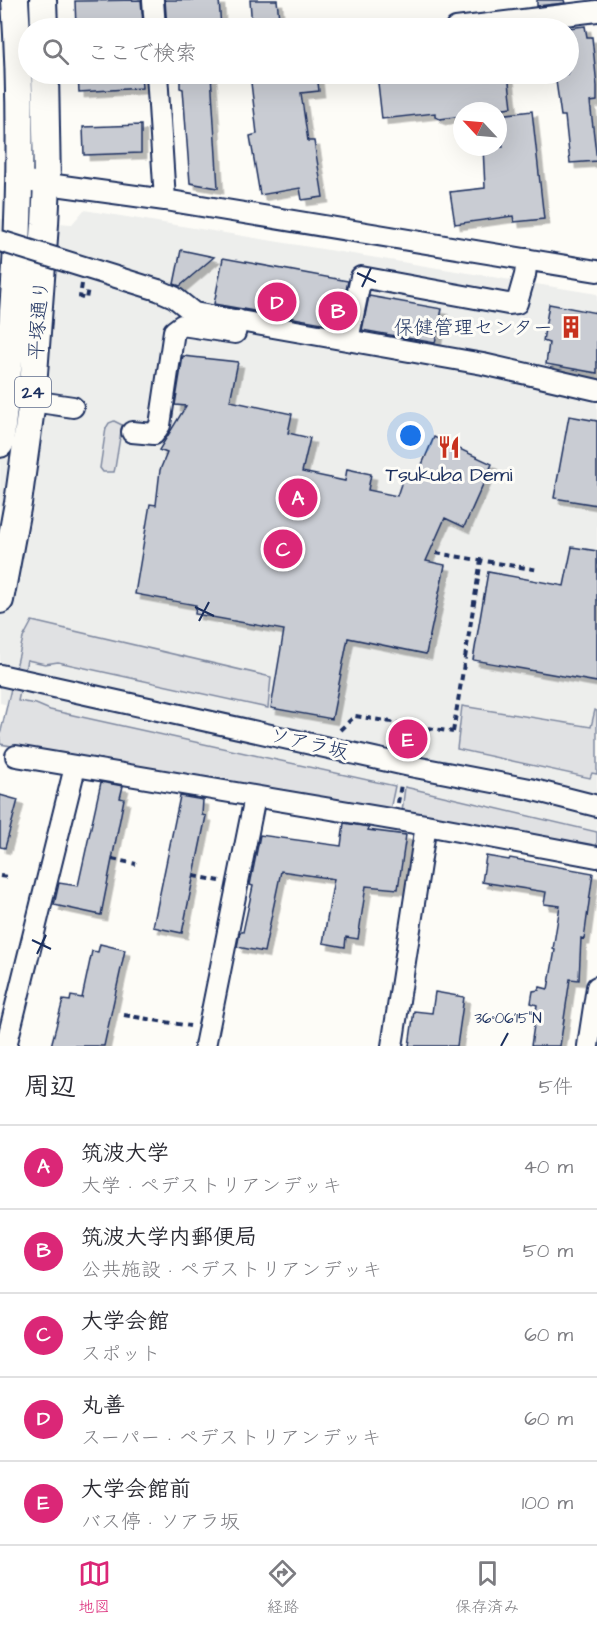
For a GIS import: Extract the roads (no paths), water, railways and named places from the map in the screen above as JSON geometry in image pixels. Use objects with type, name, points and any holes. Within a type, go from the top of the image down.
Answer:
[{"type":"main road","name":"平塚通り","points":[[15,0],[18,49]]},
{"type":"main road","points":[[43,0],[44,18]]},
{"type":"main road","name":"平塚通り","points":[[0,444],[14,310],[19,180],[18,84]]},
{"type":"main road","name":"平塚通り","points":[[0,600],[18,503],[32,401],[47,183],[45,84]]},
{"type":"street","points":[[153,0],[154,18]]},
{"type":"street","points":[[539,18],[597,11]]},
{"type":"street","points":[[159,84],[165,200]]},
{"type":"street","points":[[19,180],[165,200],[597,271]]},
{"type":"street","points":[[0,241],[158,290],[174,297],[194,312],[236,326],[378,357],[380,345]]},
{"type":"street","points":[[348,340],[361,277],[508,304],[517,303],[527,259]]},
{"type":"street","points":[[132,432],[154,434],[160,425],[174,331],[182,325],[236,326],[380,345],[483,364],[597,390]]},
{"type":"street","points":[[32,401],[73,407]]},
{"type":"street","name":"ソアラ坂","points":[[0,675],[410,766],[530,789],[597,806]]},
{"type":"street","points":[[16,756],[597,856]]},
{"type":"street","points":[[6,1046],[75,767]]},
{"type":"street","points":[[206,1038],[255,797]]},
{"type":"street","points":[[392,1046],[426,825]]},
{"type":"street","points":[[588,1046],[597,987]]},
{"type":"place","name":"丸善","points":[[277,302]]},
{"type":"place","name":"筑波大学内郵便局","points":[[338,311]]},
{"type":"place","name":"保健管理センター","points":[[571,327]]},
{"type":"place","name":"Tsukuba Demi","points":[[449,447]]},
{"type":"place","name":"筑波大学","points":[[298,498]]},
{"type":"place","name":"大学会館","points":[[283,549]]},
{"type":"place","name":"大学会館前","points":[[408,739]]}]
